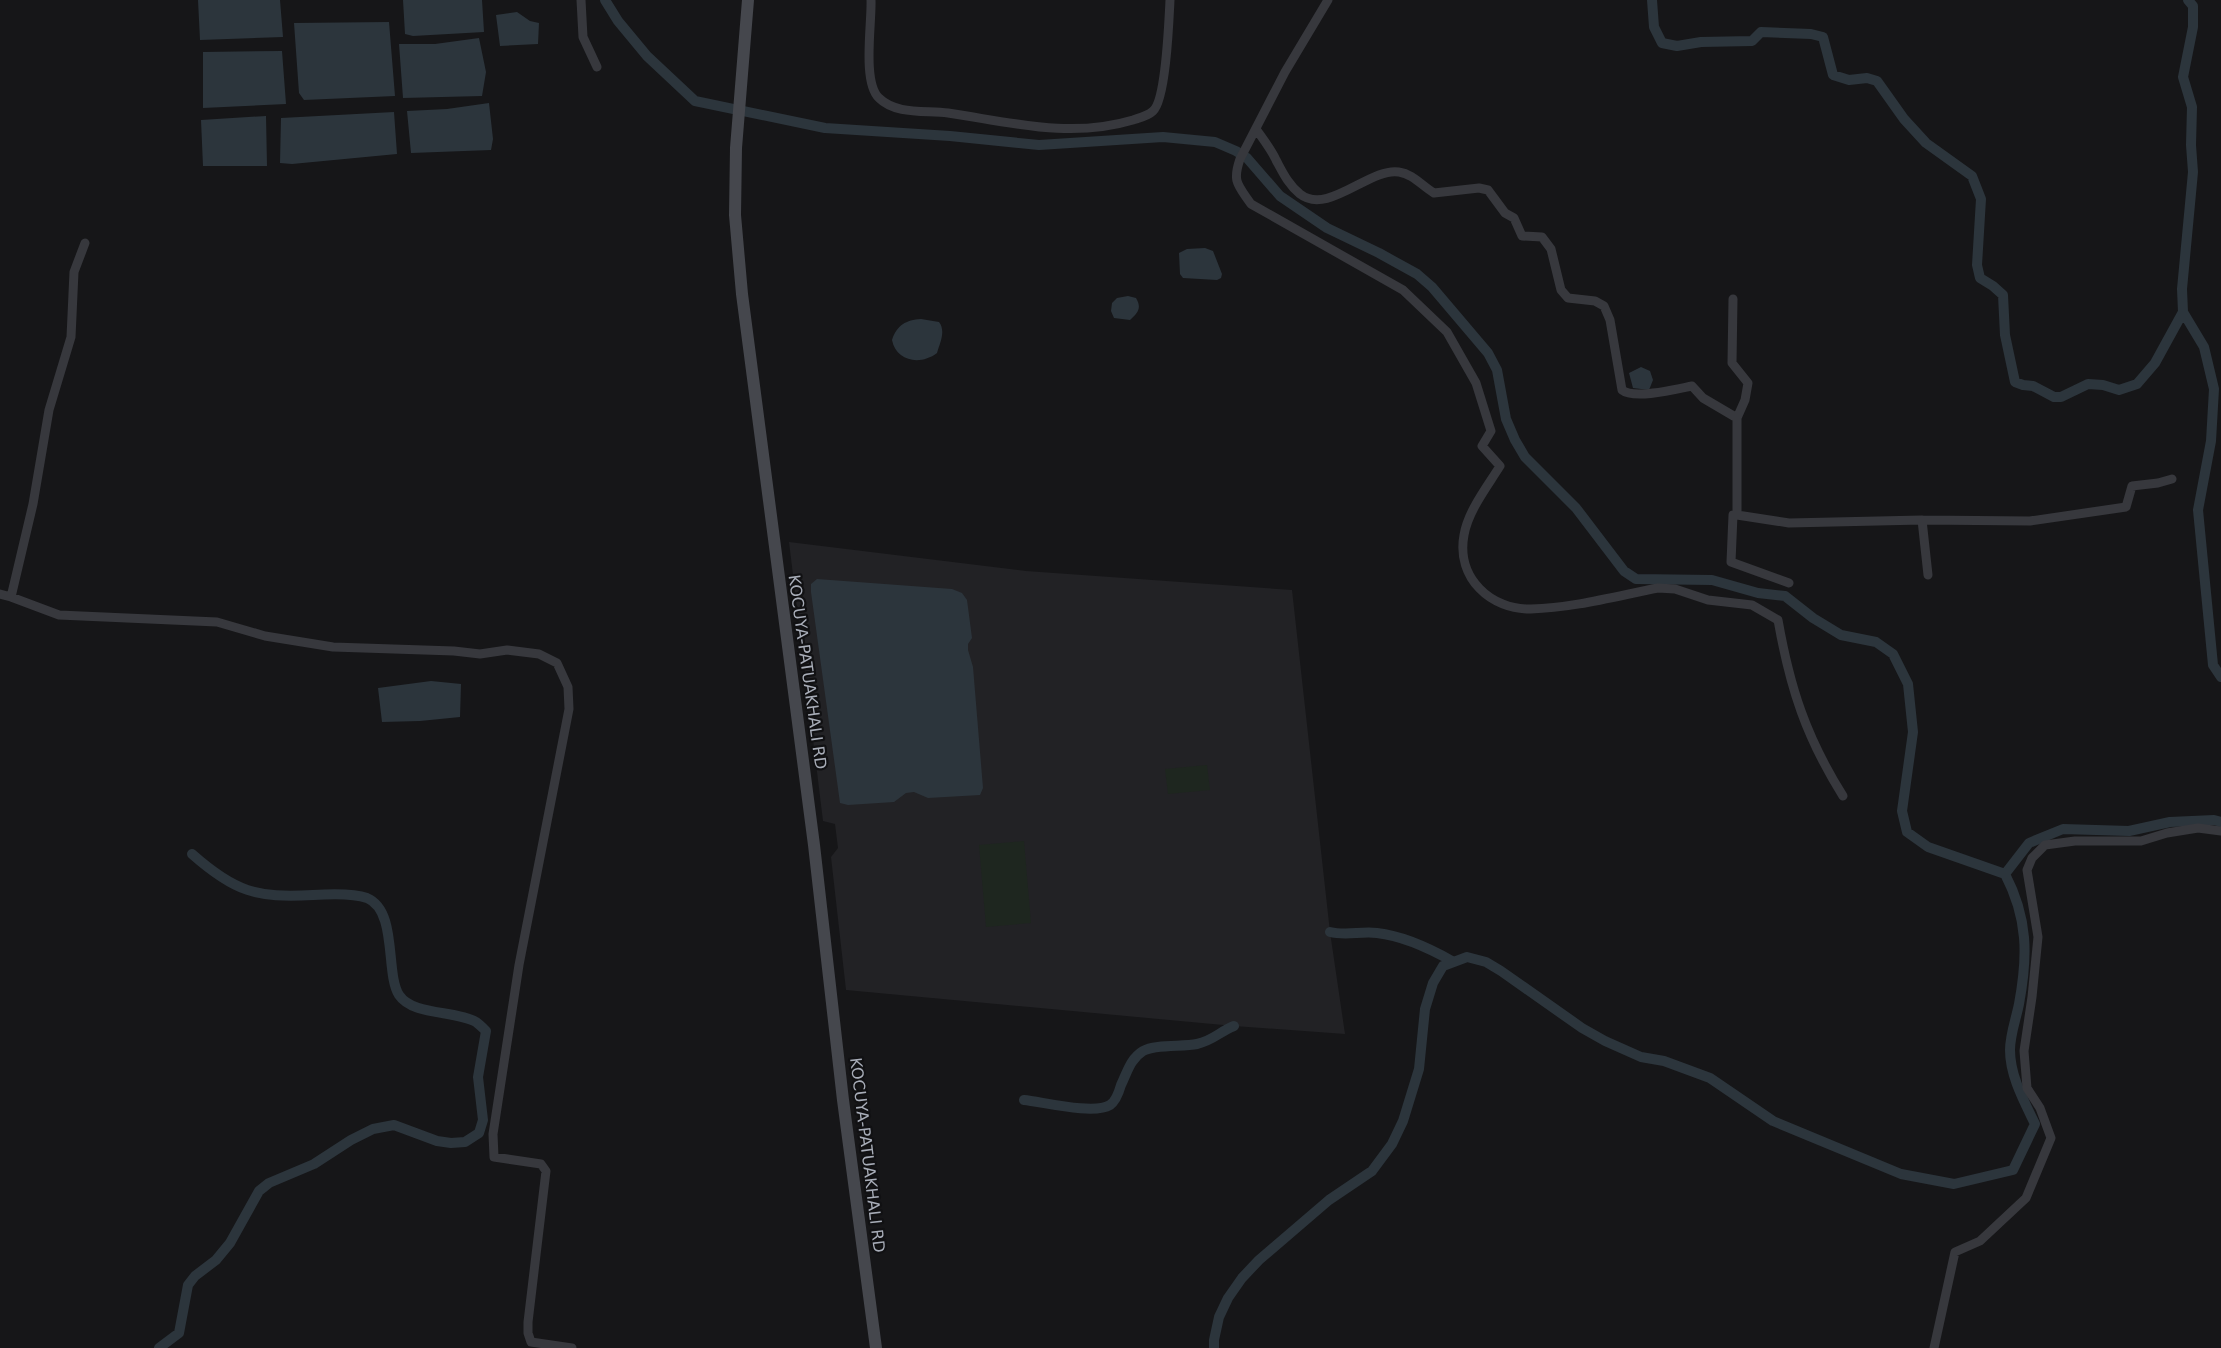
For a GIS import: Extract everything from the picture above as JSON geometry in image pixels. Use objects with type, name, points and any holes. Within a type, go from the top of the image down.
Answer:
[{"type":"main road","name":"KOCUYA-PATUAKHALI RD","points":[[748,0],[738,125],[735,215],[742,294],[814,845],[843,1100],[876,1348]]},
{"type":"street","points":[[581,0],[583,37],[597,67]]},
{"type":"street","points":[[871,0],[869,49],[871,80],[877,96],[888,105],[904,110],[948,113],[1028,127],[1094,128],[1113,126],[1147,115],[1158,105],[1164,78],[1170,0]]},
{"type":"street","points":[[1328,0],[1285,72],[1235,173],[1239,186],[1251,204],[1403,290],[1447,332],[1476,384],[1491,431],[1482,446],[1500,466],[1473,509],[1464,535],[1465,560],[1476,586],[1497,603],[1529,609],[1558,607],[1658,588],[1675,589],[1708,600],[1752,605],[1778,620],[1785,658],[1801,714],[1822,762],[1843,796]]},
{"type":"street","points":[[1256,129],[1286,179],[1301,195],[1311,200],[1338,194],[1388,172],[1399,172],[1412,177],[1434,194],[1479,188],[1488,190],[1505,213],[1514,218],[1522,236],[1542,237],[1551,249],[1561,290],[1568,298],[1594,301],[1604,306],[1610,320],[1622,390],[1625,393],[1638,394],[1692,386],[1703,398],[1737,418]]},
{"type":"street","points":[[12,597],[33,504],[49,410],[71,337],[74,272],[85,243]]},
{"type":"street","points":[[1733,299],[1732,363],[1748,383],[1745,400],[1737,418],[1737,515]]},
{"type":"street","points":[[1789,583],[1731,562],[1732,516],[1789,523],[1922,520],[2030,521],[2126,507],[2132,486],[2172,479]]},
{"type":"street","points":[[1922,520],[1928,575]]},
{"type":"street","points":[[0,594],[59,615],[217,622],[265,636],[333,647],[480,654],[507,650],[539,654],[556,663],[568,687],[569,710],[519,965],[493,1134],[493,1148],[494,1157],[541,1164],[546,1172],[528,1333],[531,1342],[572,1348]]},
{"type":"street","points":[[1934,1348],[1955,1252],[1980,1241],[2026,1198],[2051,1138],[2040,1108],[2027,1089],[2024,1051],[2032,997],[2037,937],[2027,870],[2032,858],[2045,845],[2141,841],[2167,833],[2198,828],[2221,831]]},
{"type":"shaded area","points":[[198,0],[280,0],[283,37],[200,40]]},
{"type":"shaded area","points":[[403,0],[482,0],[484,32],[413,36],[405,34]]},
{"type":"shaded area","points":[[517,12],[530,21],[539,23],[538,44],[500,46],[496,15]]},
{"type":"shaded area","points":[[389,22],[395,96],[304,100],[299,93],[294,23]]},
{"type":"shaded area","points":[[479,38],[486,72],[482,96],[403,98],[399,44],[435,44]]},
{"type":"shaded area","points":[[282,51],[286,104],[203,108],[203,52]]},
{"type":"shaded area","points":[[489,103],[493,139],[491,150],[411,153],[407,111],[447,109]]},
{"type":"shaded area","points":[[394,112],[397,154],[292,164],[280,163],[281,118]]},
{"type":"shaded area","points":[[266,116],[267,166],[203,166],[201,120]]},
{"type":"shaded area","points":[[1205,248],[1213,251],[1222,274],[1221,278],[1217,280],[1183,278],[1180,274],[1179,253],[1187,249]]},
{"type":"shaded area","points":[[1128,296],[1136,298],[1139,305],[1137,313],[1130,320],[1114,318],[1111,311],[1112,303],[1117,298]]},
{"type":"shaded area","points":[[921,319],[939,322],[941,326],[941,341],[937,353],[916,360],[904,357],[898,353],[892,340],[903,324]]},
{"type":"shaded area","points":[[1641,367],[1650,371],[1653,380],[1649,390],[1633,388],[1629,373]]},
{"type":"shaded area","points":[[789,542],[1026,571],[1292,590],[1330,932],[1345,1034],[846,990],[831,857],[838,848],[835,824],[823,821]]},
{"type":"shaded area","points":[[817,579],[952,589],[962,593],[967,600],[972,638],[968,644],[968,650],[973,667],[983,788],[980,795],[928,798],[914,792],[906,793],[894,802],[848,805],[840,803],[811,592],[811,584]]},
{"type":"shaded area","points":[[431,681],[461,684],[460,717],[382,722],[378,688]]},
{"type":"shaded area","points":[[1207,765],[1210,790],[1168,794],[1165,769]]},
{"type":"shaded area","points":[[1024,841],[1031,923],[986,927],[979,845]]},
{"type":"waterway","points":[[605,0],[618,21],[647,56],[695,101],[825,128],[950,136],[1039,145],[1163,137],[1215,142],[1236,151],[1247,158],[1280,196],[1327,228],[1417,274],[1432,287],[1488,353],[1497,370],[1506,419],[1525,457],[1576,508],[1624,571],[1636,579],[1712,580],[1758,593],[1785,596],[1813,618],[1841,635],[1876,642],[1893,654],[1908,684],[1913,732],[1902,811],[1907,832],[1928,847],[2005,874],[2013,890],[2022,922],[2025,953],[2022,986],[2010,1050],[2012,1069],[2018,1088],[2035,1124],[2013,1170],[1954,1184],[1901,1174],[1773,1121],[1710,1078],[1664,1061],[1641,1057],[1605,1041],[1582,1028],[1501,971],[1486,962],[1467,957],[1443,966],[1433,983],[1425,1009],[1419,1069],[1403,1121],[1392,1144],[1372,1171],[1329,1200],[1259,1260],[1242,1278],[1228,1298],[1219,1317],[1214,1348]]},
{"type":"waterway","points":[[1652,0],[1654,27],[1662,43],[1677,46],[1701,42],[1752,41],[1761,32],[1811,34],[1823,37],[1833,75],[1849,80],[1867,78],[1877,81],[1904,119],[1926,143],[1972,176],[1981,199],[1977,265],[1980,278],[2003,295],[2005,335],[2015,382],[2033,386],[2054,397],[2061,397],[2088,384],[2103,385],[2119,390],[2137,384],[2155,363],[2183,312],[2182,289],[2193,172],[2192,107],[2183,77],[2193,27],[2193,6],[2188,0]]},
{"type":"waterway","points":[[2183,312],[2204,347],[2214,389],[2211,441],[2198,510],[2213,665],[2221,677]]},
{"type":"waterway","points":[[2005,874],[2029,843],[2063,829],[2129,831],[2170,822],[2214,820],[2221,822]]},
{"type":"waterway","points":[[159,1348],[179,1333],[188,1285],[195,1276],[216,1260],[230,1243],[259,1191],[269,1183],[314,1164],[373,1129],[394,1125],[437,1141],[465,1142],[479,1133],[483,1120],[478,1077],[486,1031],[467,1018],[424,1010],[405,1002],[395,985],[387,929],[377,905],[367,898],[355,895],[293,896],[247,890],[221,877],[192,854]]},
{"type":"waterway","points":[[1330,932],[1371,933],[1397,937],[1425,947],[1452,961]]},
{"type":"waterway","points":[[1024,1100],[1068,1107],[1102,1108],[1114,1101],[1132,1062],[1143,1051],[1155,1047],[1197,1044],[1234,1026]]}]
